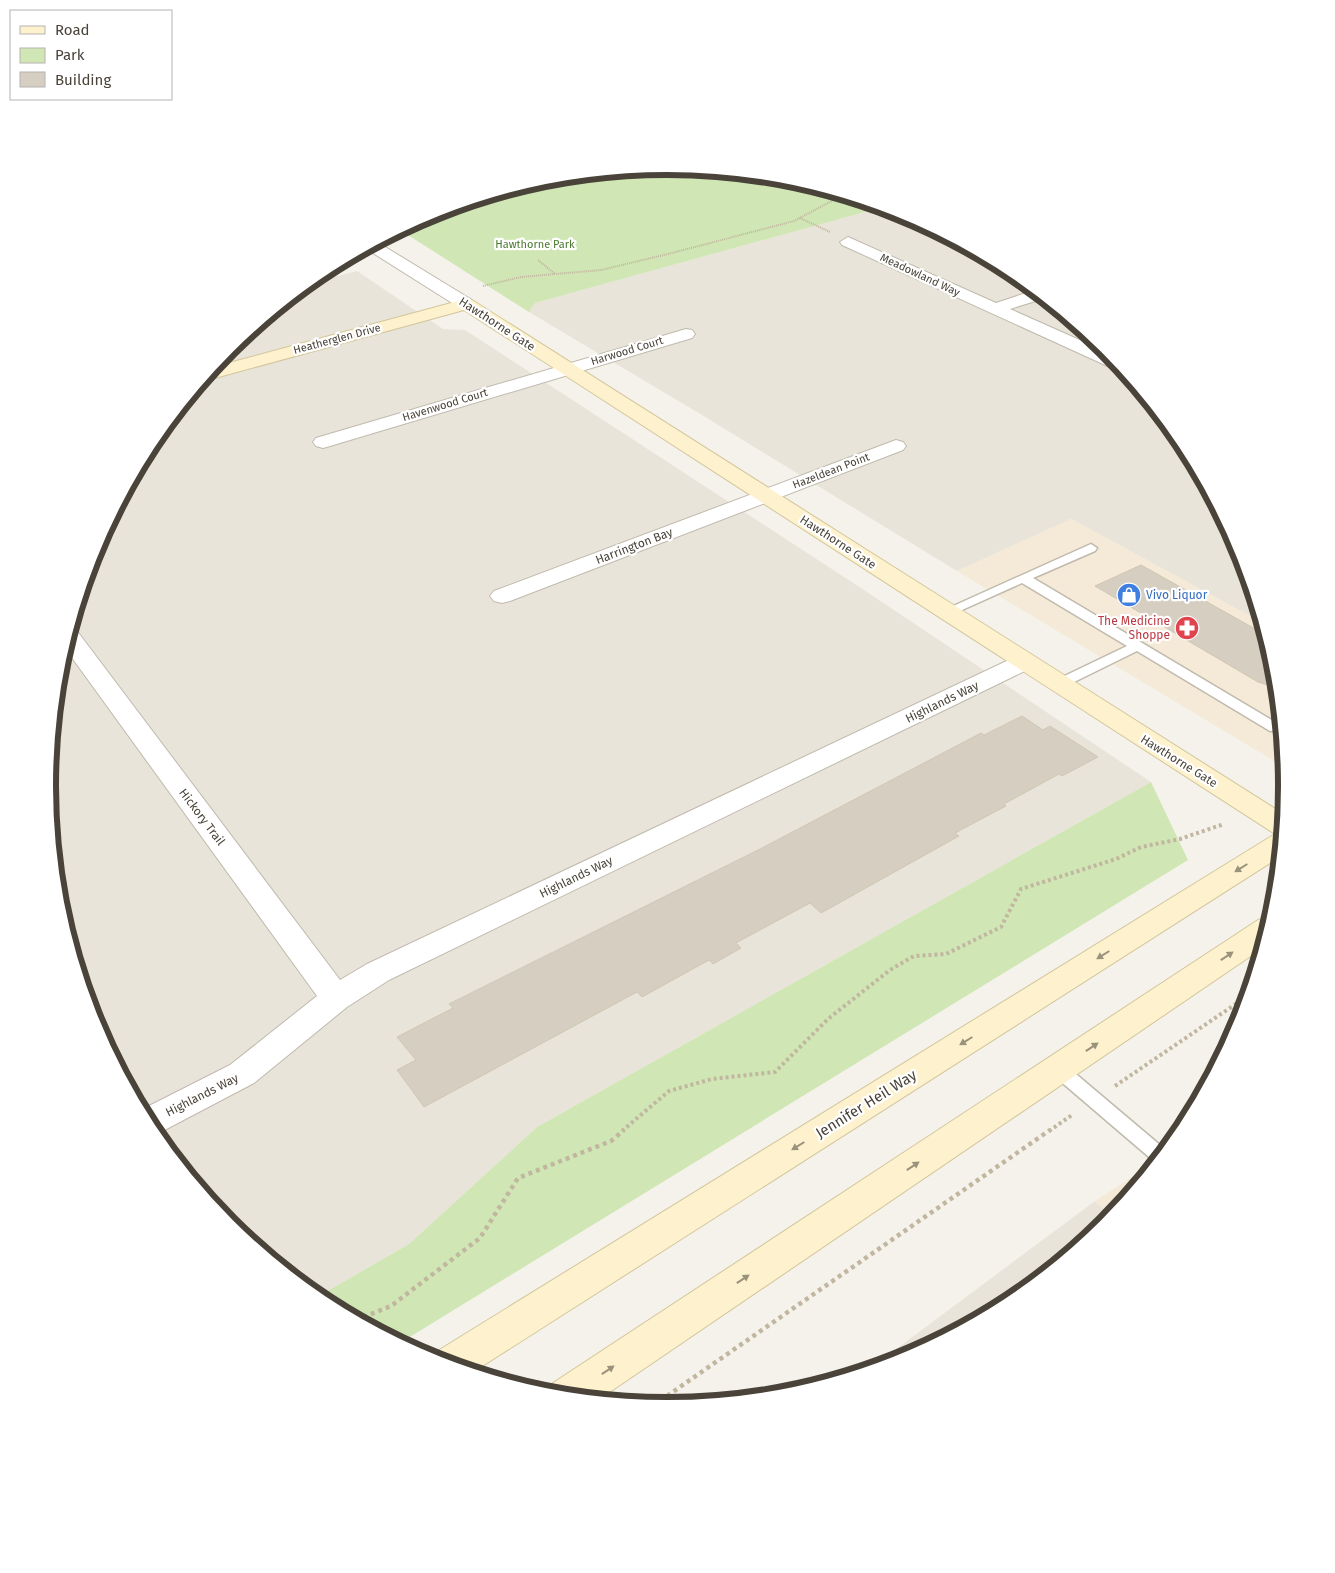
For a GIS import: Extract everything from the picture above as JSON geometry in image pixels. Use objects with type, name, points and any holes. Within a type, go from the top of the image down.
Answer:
[{"type":"street","name":"Meadowland Way","points":[[848,242],[1103,358]]},
{"type":"street","name":"Hawthorne Gate","points":[[377,249],[1277,823]]},
{"type":"street","points":[[993,309],[1032,296]]},
{"type":"street","name":"Heatherglen Drive","points":[[219,371],[466,304]]},
{"type":"street","name":"Harwood Court","points":[[568,369],[686,334]]},
{"type":"street","name":"Havenwood Court","points":[[323,442],[568,369]]},
{"type":"street","name":"Hazeldean Point","points":[[766,496],[896,446]]},
{"type":"street","name":"Harrington Bay","points":[[502,596],[766,496]]},
{"type":"street","name":"Hickory Trail","points":[[73,643],[336,998]]},
{"type":"street","name":"Highlands Way","points":[[155,1119],[242,1074],[336,998],[378,972],[1024,662]]},
{"type":"street","name":"Jennifer Heil Way","points":[[458,1360],[1275,846]]},
{"type":"street","points":[[576,1391],[1261,934]]},
{"type":"lane","points":[[946,612],[1091,548]]},
{"type":"lane","points":[[1023,578],[1276,728]]},
{"type":"lane","points":[[1059,684],[1137,646]]},
{"type":"lane","points":[[1058,1069],[1156,1153]]},
{"type":"path","points":[[482,286],[521,277],[601,270],[800,218],[834,199]]},
{"type":"path","points":[[800,218],[848,242]]},
{"type":"path","points":[[538,260],[555,274]]},
{"type":"path","points":[[364,1317],[392,1306],[480,1238],[518,1178],[610,1141],[669,1091],[712,1079],[775,1072],[828,1019],[890,970],[914,956],[946,954],[1001,927],[1021,889],[1116,859],[1142,847],[1180,839],[1224,824]]},
{"type":"path","points":[[1138,1069],[1239,1002]]},
{"type":"path","points":[[664,1398],[1057,1124]]},
{"type":"shaded area","points":[[870,210],[938,238],[1007,278],[1040,302],[1100,354],[1127,383],[1176,447],[1197,481],[1216,516],[1232,553],[1255,619],[1071,519],[957,571],[529,312],[535,303]]},
{"type":"shaded area","points":[[357,271],[443,329],[465,330],[864,590],[1151,782],[537,1127],[409,1244],[325,1293],[264,1246],[208,1190],[159,1126],[119,1057],[89,983],[77,945],[61,866],[56,786],[61,707],[77,628],[89,590],[119,516],[159,447],[208,383],[264,327],[327,279]]},
{"type":"shaded area","points":[[1071,519],[1255,619],[1267,667],[1274,707],[1278,763],[957,571]]},
{"type":"shaded area","points":[[1143,1170],[1107,1212],[1095,1201]]},
{"type":"shaded area","points":[[1095,1201],[1107,1212],[1071,1246],[1007,1295],[938,1335],[886,1357]]},
{"type":"green space","name":"Hawthorne Park","points":[[668,175],[747,180],[826,196],[870,210],[535,303],[529,312],[406,234],[471,208],[509,196],[588,180],[628,177]]},
{"type":"green space","points":[[1151,782],[1188,860],[406,1339],[362,1316],[325,1293],[409,1244],[537,1127]]},
{"type":"building","points":[[1141,565],[1259,631],[1270,686],[1258,682],[1095,586]]},
{"type":"building","points":[[1022,716],[1043,730],[1050,726],[1098,757],[1062,776],[1059,774],[1004,804],[1006,806],[955,833],[959,836],[821,913],[810,903],[736,943],[741,948],[713,964],[709,960],[642,997],[637,992],[424,1107],[397,1070],[416,1060],[397,1037],[453,1008],[449,1004],[762,848],[981,733],[984,735]]},
{"type":"place","name":"Vivo Liquor","points":[[1129,595]]},
{"type":"place","name":"The Medicine Shoppe","points":[[1187,628]]}]
